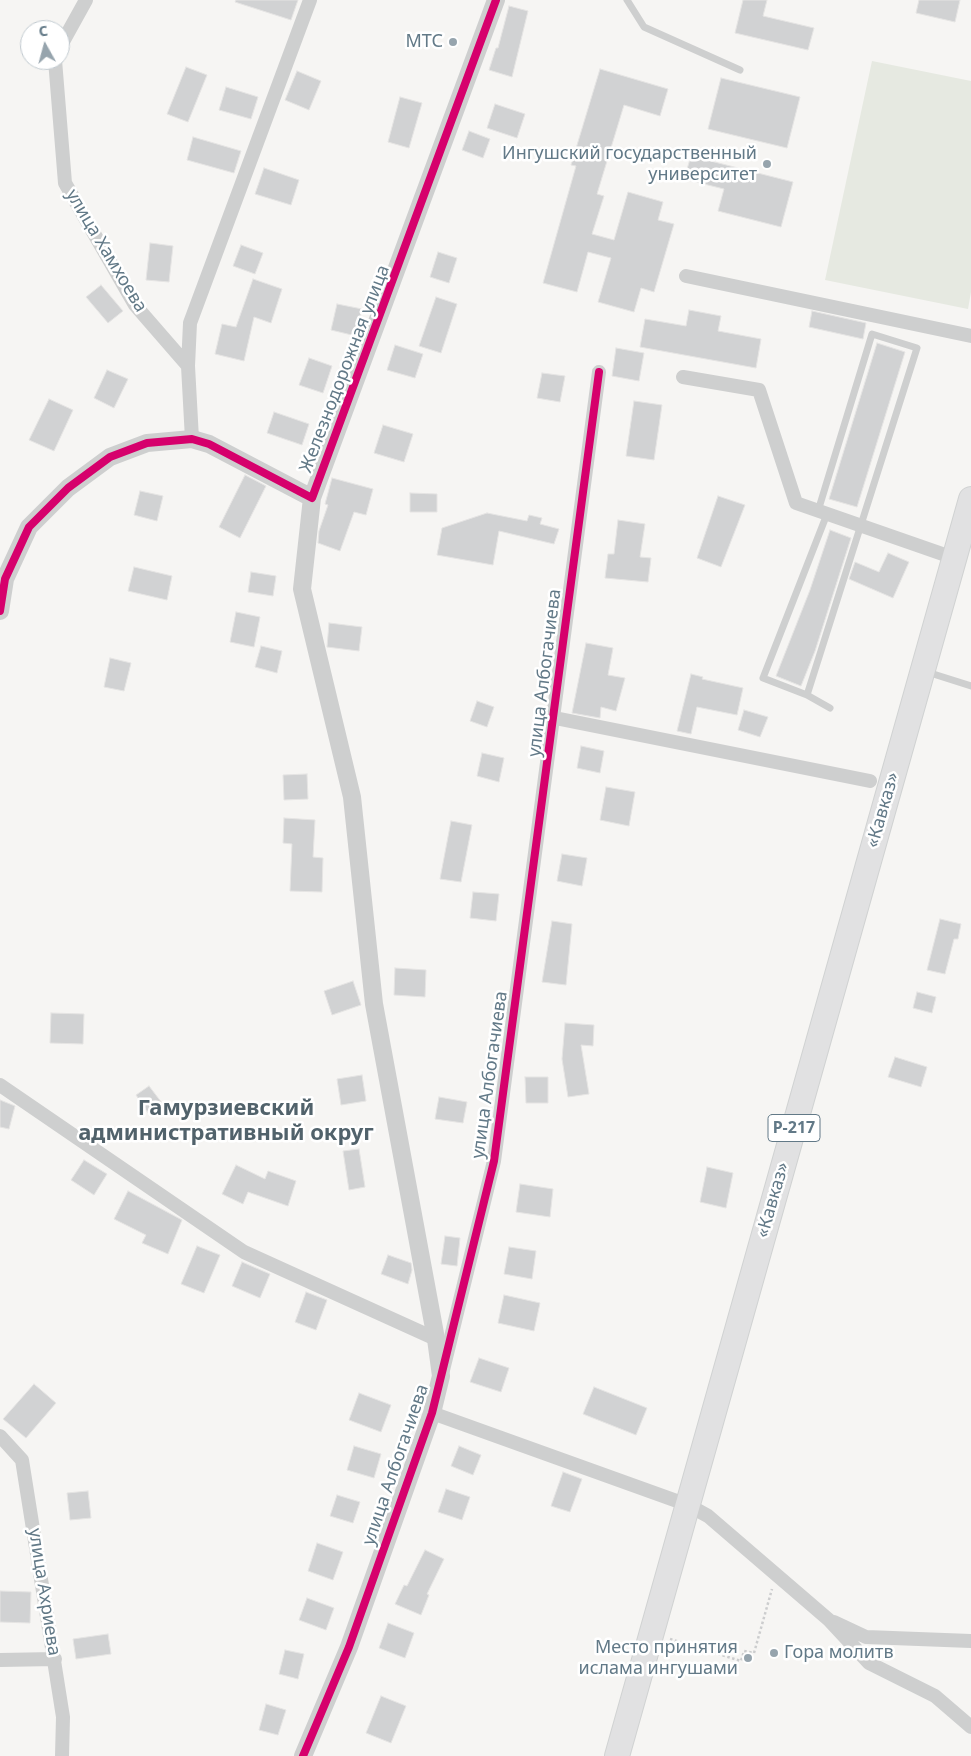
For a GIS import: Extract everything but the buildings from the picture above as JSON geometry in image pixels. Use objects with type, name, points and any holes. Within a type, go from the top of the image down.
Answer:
[{"type":"highway","name":"«Кавказ»","points":[[617,1756],[971,499]]},
{"type":"street","points":[[70,29],[86,0]]},
{"type":"street","points":[[192,439],[188,366],[190,323],[310,0]]},
{"type":"street","name":"Железнодорожная улица","points":[[0,611],[5,579],[29,527],[68,488],[110,457],[147,443],[192,439],[209,444],[312,498],[496,0]]},
{"type":"street","name":"улица Хамхоева","points":[[56,70],[65,184],[135,305],[188,366]]},
{"type":"street","points":[[686,276],[971,336]]},
{"type":"street","name":"улица Албогачиева","points":[[303,1756],[349,1647],[432,1413],[494,1161],[599,372]]},
{"type":"street","points":[[683,377],[760,390],[796,503],[954,558]]},
{"type":"street","points":[[312,498],[302,589],[352,797],[374,1004],[436,1338],[441,1376]]},
{"type":"street","points":[[554,718],[870,781]]},
{"type":"street","points":[[0,1085],[244,1252],[436,1338]]},
{"type":"street","points":[[432,1413],[688,1505],[708,1516],[777,1573],[829,1620],[869,1663],[935,1696],[971,1727]]},
{"type":"street","name":"улица Ахриева","points":[[0,1436],[22,1460],[63,1717],[62,1756]]},
{"type":"street","points":[[829,1620],[866,1637],[971,1641]]},
{"type":"street","points":[[0,1660],[55,1659]]},
{"type":"lane","points":[[627,0],[644,27],[740,70]]},
{"type":"lane","points":[[807,694],[862,526],[916,348],[872,334],[823,512],[763,678],[807,694],[830,708]]},
{"type":"lane","points":[[922,671],[971,686]]},
{"type":"path","points":[[652,1634],[741,1661],[744,1650],[754,1653],[777,1573]]},
{"type":"shaded area","points":[[872,61],[971,81],[971,292],[968,309],[825,280]]},
{"type":"cycle path","points":[[0,611],[5,579],[29,527],[68,488],[110,457],[147,443],[192,439],[209,444],[312,498],[496,0]]},
{"type":"cycle path","points":[[303,1756],[349,1647],[432,1413],[494,1161],[599,372]]},
{"type":"place","name":"МТС","points":[[453,42]]},
{"type":"place","name":"Ингушский государственный университет","points":[[767,164]]},
{"type":"place","name":"Гора молитв","points":[[774,1653]]},
{"type":"place","name":"Место принятия ислама ингушами","points":[[748,1658]]},
{"type":"district","name":"Гамурзиевский административный округ","points":[[226,1122]]}]
